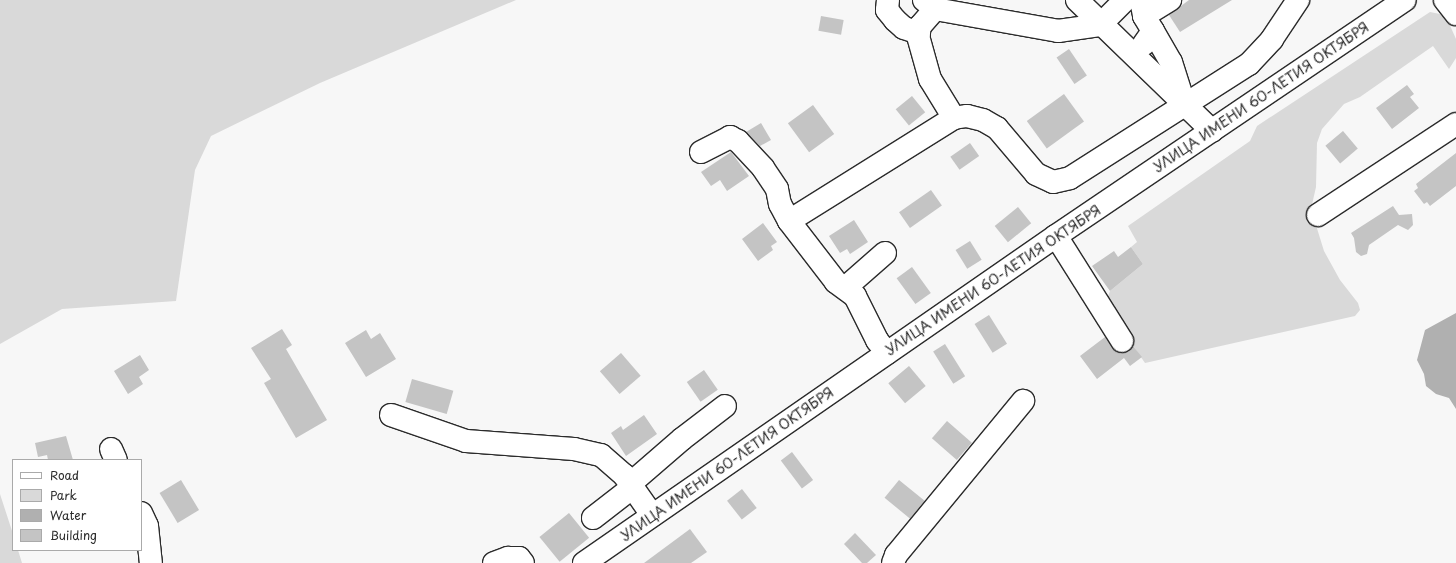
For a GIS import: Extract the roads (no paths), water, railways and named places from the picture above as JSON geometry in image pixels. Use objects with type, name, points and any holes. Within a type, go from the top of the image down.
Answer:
[{"type":"main road","points":[[888,0],[887,10],[895,20],[904,28],[919,33]]},
{"type":"main road","points":[[1077,0],[1100,25],[1212,131]]},
{"type":"main road","points":[[954,118],[930,79],[921,52],[919,33],[920,26],[929,4],[1058,31],[1100,25],[1125,0]]},
{"type":"main road","points":[[1136,58],[1146,16],[1170,0]]},
{"type":"main road","points":[[789,221],[954,118],[966,116],[984,120],[997,128],[1036,174],[1045,180],[1059,182],[1070,178],[1185,104],[1209,91],[1249,64],[1272,39],[1298,0]]},
{"type":"main road","name":"УЛИЦА ИМЕНИ 60-ЛЕТИЯ ОКТЯБРЯ","points":[[584,563],[1056,236],[1405,0]]},
{"type":"main road","points":[[1445,0],[1456,14]]},
{"type":"main road","points":[[1146,16],[1171,62],[1185,104]]},
{"type":"main road","points":[[1318,215],[1456,124]]},
{"type":"main road","points":[[701,152],[730,137],[738,141],[763,168],[777,189],[780,204],[789,221],[836,282],[855,296],[877,340],[887,353]]},
{"type":"main road","points":[[1056,236],[1122,341]]},
{"type":"main road","points":[[845,288],[885,253]]},
{"type":"main road","points":[[893,563],[896,555],[1023,401]]},
{"type":"main road","points":[[593,518],[631,486],[682,439],[725,406]]},
{"type":"main road","points":[[391,415],[466,441],[574,449],[601,455],[618,468],[652,515]]},
{"type":"main road","points":[[142,515],[147,526],[151,563]]},
{"type":"main road","points":[[494,563],[508,558],[519,558],[523,563]]},
{"type":"water","points":[[1456,313],[1456,409],[1449,398],[1436,394],[1426,386],[1424,374],[1417,360],[1425,330]]}]
